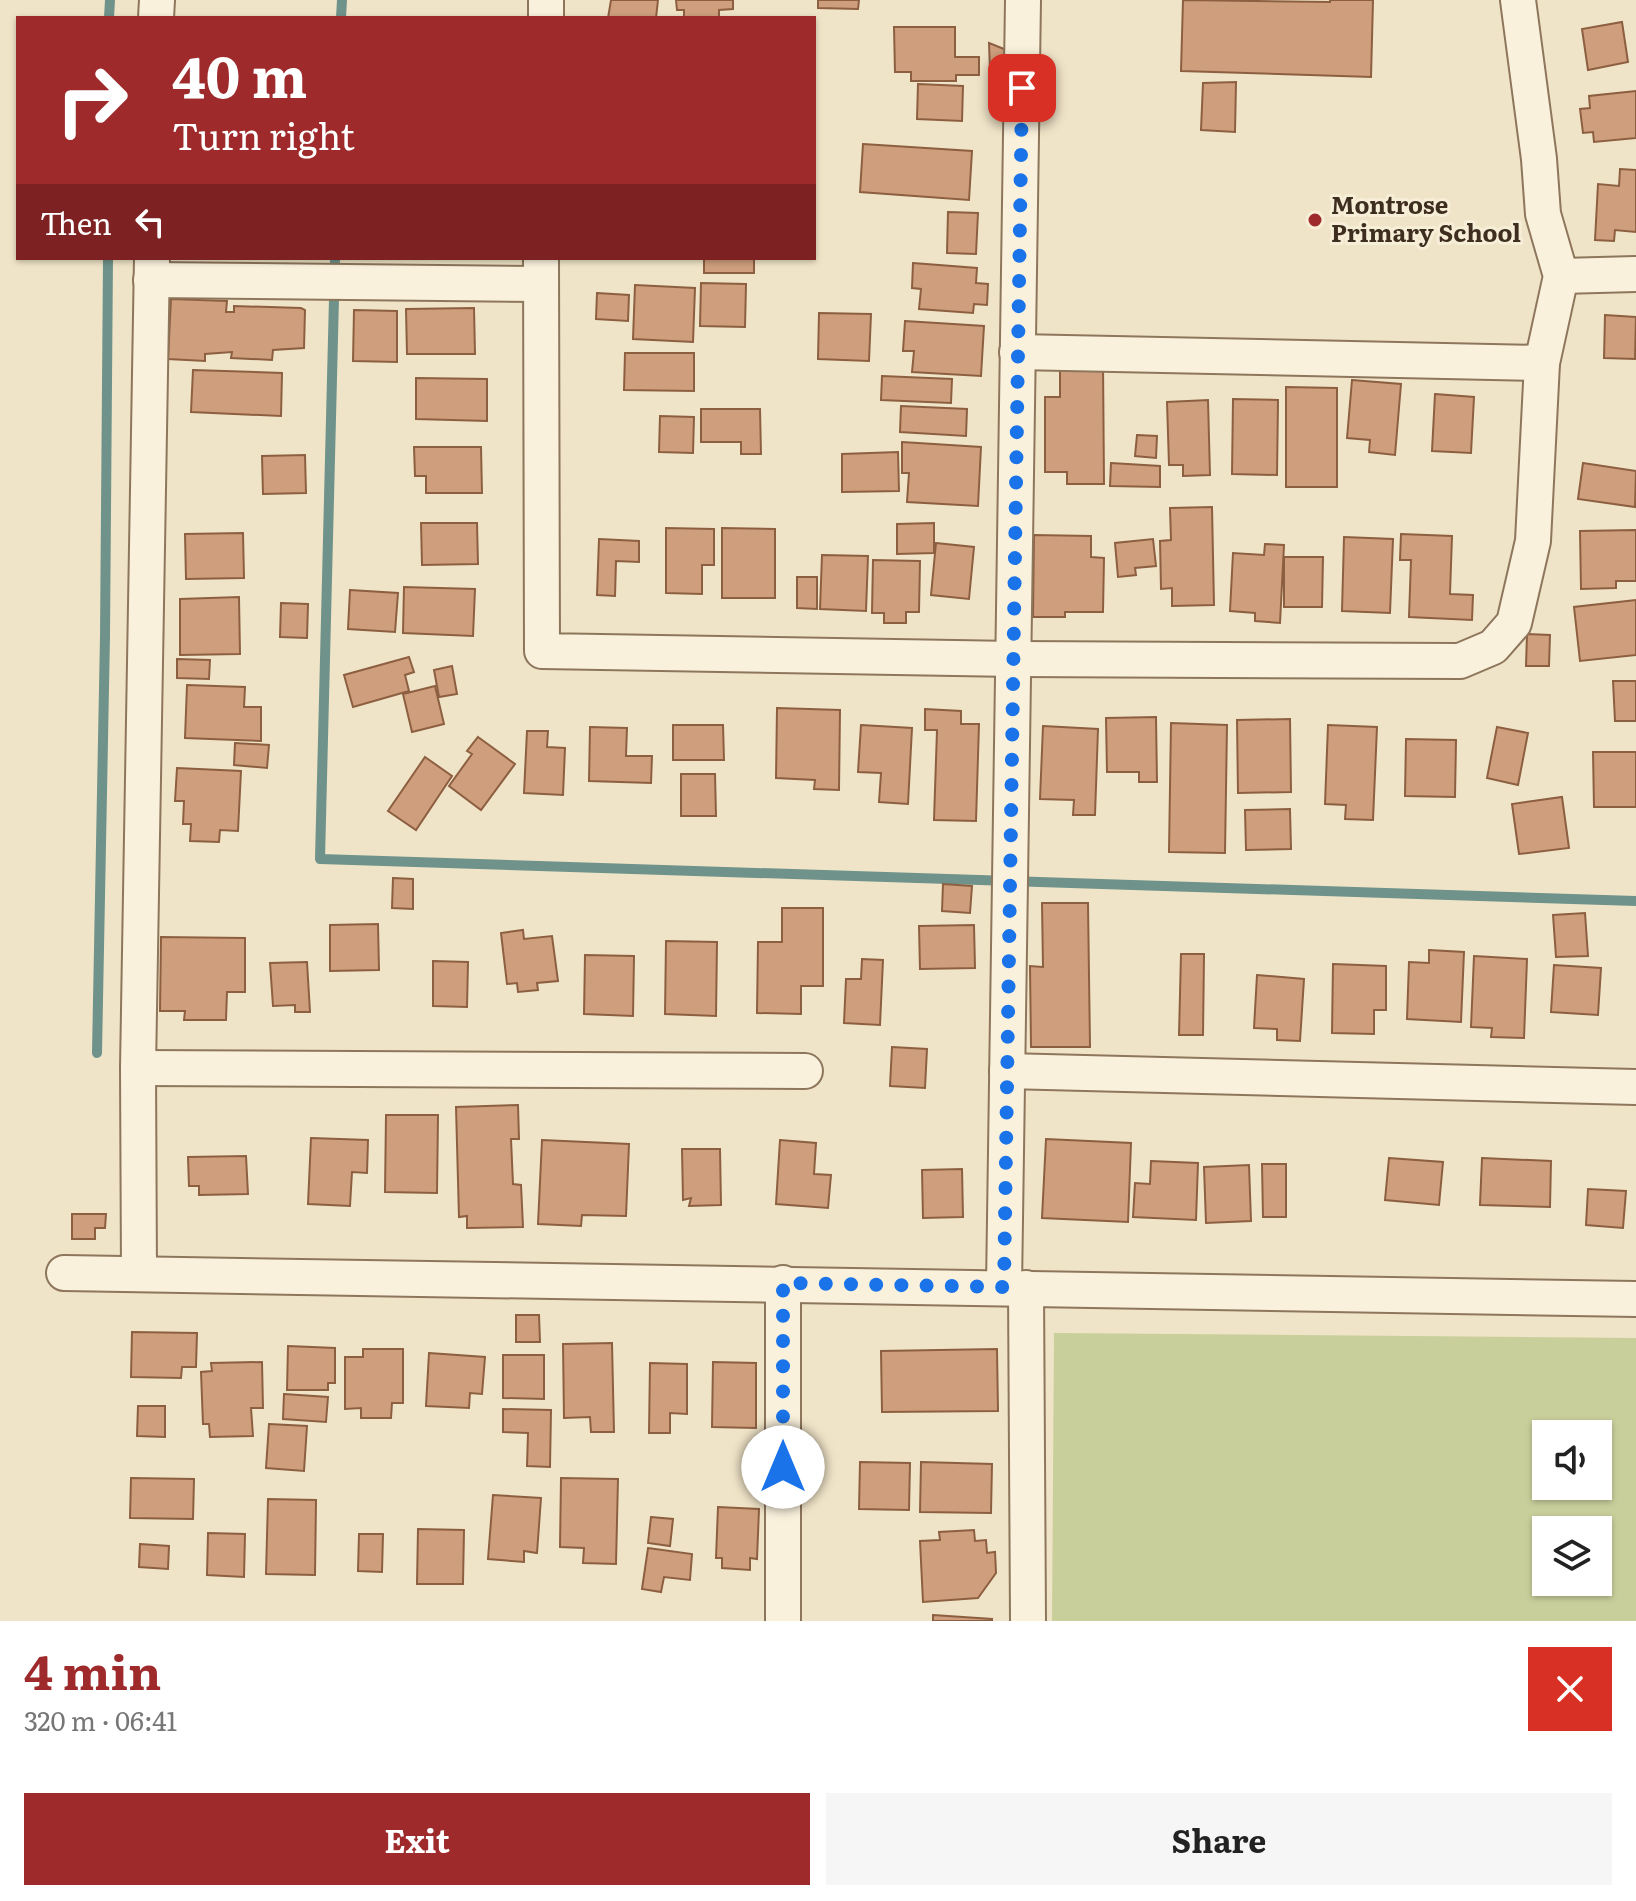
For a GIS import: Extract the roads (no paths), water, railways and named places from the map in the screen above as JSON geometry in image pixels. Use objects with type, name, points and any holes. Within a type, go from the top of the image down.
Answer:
[{"type":"street","points":[[1023,0],[1007,1071],[1028,1621]]},
{"type":"street","points":[[139,1274],[138,1068],[152,269],[340,282],[541,271],[542,651],[1014,659],[1460,661],[1493,647],[1514,623],[1533,541],[1542,363],[1561,276],[1543,214],[1539,159],[1518,0]]},
{"type":"street","points":[[1561,276],[1636,274]]},
{"type":"street","points":[[1017,352],[1542,363]]},
{"type":"street","points":[[138,1068],[805,1071]]},
{"type":"street","points":[[1007,1071],[1636,1087]]},
{"type":"street","points":[[64,1273],[1636,1299]]},
{"type":"street","points":[[783,1283],[783,1621]]},
{"type":"waterway","points":[[109,16],[110,0]]},
{"type":"waterway","points":[[341,16],[342,0]]},
{"type":"waterway","points":[[97,1053],[108,260]]},
{"type":"waterway","points":[[335,260],[320,859],[1636,901]]},
{"type":"place","name":"Montrose Primary School","points":[[1315,220]]}]
